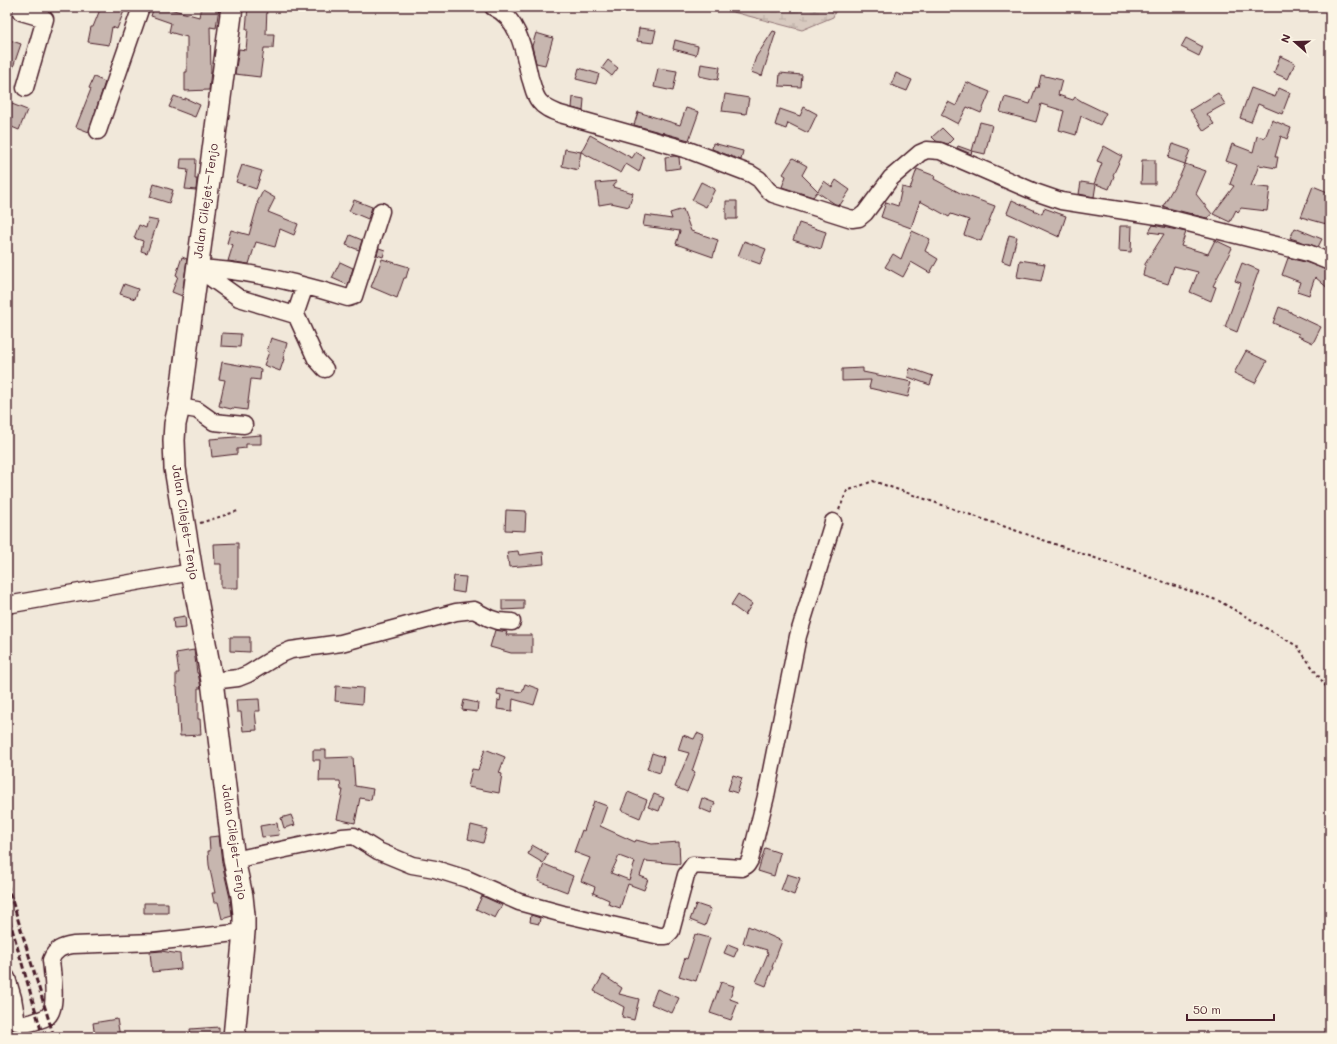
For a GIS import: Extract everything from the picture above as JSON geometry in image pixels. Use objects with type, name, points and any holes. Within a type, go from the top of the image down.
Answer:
[{"type":"main road","name":"Jalan Cilejet–Tenjo","points":[[232,7],[175,435],[175,468],[212,681],[234,860],[242,896],[244,932],[234,1037]]},
{"type":"street","points":[[98,131],[141,7]]},
{"type":"street","points":[[493,7],[498,9],[513,25],[520,37],[534,91],[539,101],[546,108],[560,114],[688,150],[751,174],[759,179],[768,190],[780,197],[852,219],[858,218],[865,213],[891,178],[920,153],[926,150],[940,151],[1028,189],[1061,201],[1164,217],[1308,253],[1330,262]]},
{"type":"street","points":[[21,12],[47,13],[25,88]]},
{"type":"street","points":[[197,268],[236,272],[305,286],[348,298],[354,296],[382,211]]},
{"type":"street","points":[[197,268],[239,298],[295,315],[316,359],[326,369]]},
{"type":"street","points":[[295,315],[305,286]]},
{"type":"street","points":[[179,407],[197,410],[214,422],[244,425]]},
{"type":"street","points":[[234,860],[342,837],[354,836],[378,851],[412,865],[435,869],[467,879],[519,902],[563,914],[660,936],[666,936],[671,931],[686,875],[693,865],[742,868],[747,865],[750,860],[766,796],[798,636],[833,522]]},
{"type":"street","points":[[7,605],[192,572]]},
{"type":"street","points":[[212,681],[238,678],[291,650],[341,643],[456,612],[474,610],[498,621],[512,622]]},
{"type":"street","points":[[7,978],[13,998],[12,1019],[26,1024],[31,1024],[47,1017],[51,1012],[54,1001],[51,960],[53,954],[57,950],[73,945],[154,942],[244,932]]},
{"type":"path","points":[[833,522],[847,491],[873,481],[1219,601],[1297,646],[1330,692]]},
{"type":"path","points":[[186,528],[238,511]]},
{"type":"path","points":[[1330,889],[1328,891],[1330,903]]},
{"type":"green space","points":[[714,7],[837,7],[833,17],[802,30]]},
{"type":"building","points":[[101,7],[111,7],[124,11],[117,29],[112,27],[109,45],[88,42],[91,27],[93,27]]},
{"type":"building","points":[[154,7],[170,7],[170,9],[199,17],[201,7],[219,8],[216,28],[210,27],[211,71],[209,90],[185,91],[185,72],[187,72],[187,37],[169,32],[171,23],[151,16]]},
{"type":"building","points":[[248,7],[267,7],[266,34],[274,34],[273,48],[264,48],[260,77],[235,74],[239,49],[246,50]]},
{"type":"building","points":[[639,28],[656,30],[653,43],[637,41]]},
{"type":"building","points":[[773,31],[776,32],[762,76],[751,72],[756,57]]},
{"type":"building","points":[[536,33],[553,38],[545,65],[536,63],[532,46]]},
{"type":"building","points":[[1186,38],[1203,47],[1199,56],[1181,47]]},
{"type":"building","points":[[7,39],[21,44],[9,79],[7,79]]},
{"type":"building","points":[[675,40],[698,46],[696,55],[673,49]]},
{"type":"building","points":[[1280,56],[1295,63],[1288,79],[1274,73]]},
{"type":"building","points":[[608,60],[618,68],[612,76],[602,68]]},
{"type":"building","points":[[701,64],[720,67],[718,80],[699,76]]},
{"type":"building","points":[[579,68],[599,74],[596,84],[576,79]]},
{"type":"building","points":[[658,68],[677,71],[673,91],[654,87]]},
{"type":"building","points":[[780,73],[802,75],[801,87],[779,86]]},
{"type":"building","points":[[896,73],[912,80],[907,91],[891,85]]},
{"type":"building","points":[[1041,75],[1062,80],[1058,95],[1073,100],[1075,97],[1106,113],[1100,125],[1081,116],[1076,135],[1059,130],[1064,111],[1041,104],[1036,122],[1000,112],[1005,97],[1030,104],[1036,87],[1038,88]]},
{"type":"building","points":[[94,77],[105,82],[89,132],[76,127],[91,89],[89,88]]},
{"type":"building","points":[[966,82],[990,92],[981,113],[967,107],[958,124],[941,115],[948,102],[956,106]]},
{"type":"building","points":[[1251,88],[1275,97],[1279,88],[1290,93],[1282,114],[1258,104],[1251,122],[1240,118]]},
{"type":"building","points":[[1218,93],[1225,104],[1207,114],[1214,124],[1204,131],[1190,110]]},
{"type":"building","points":[[725,94],[749,98],[746,114],[722,111]]},
{"type":"building","points":[[174,96],[185,100],[185,98],[200,105],[195,117],[169,107]]},
{"type":"building","points":[[573,97],[584,99],[583,111],[572,108]]},
{"type":"building","points":[[7,102],[27,110],[19,130],[7,125]]},
{"type":"building","points":[[804,107],[817,114],[808,133],[788,123],[786,129],[775,125],[780,109],[800,116]]},
{"type":"building","points":[[686,108],[699,112],[689,140],[634,125],[638,112],[680,125]]},
{"type":"building","points":[[1272,120],[1291,128],[1287,139],[1281,136],[1275,157],[1278,157],[1276,168],[1259,165],[1251,186],[1270,188],[1267,211],[1241,208],[1238,212],[1236,210],[1230,222],[1213,214],[1234,186],[1230,184],[1237,165],[1226,161],[1232,144],[1253,152],[1257,136],[1265,138]]},
{"type":"building","points":[[980,122],[992,125],[985,154],[972,151]]},
{"type":"building","points":[[942,128],[953,139],[948,144],[936,141],[932,137]]},
{"type":"building","points":[[590,135],[632,158],[636,152],[644,157],[639,172],[626,164],[621,173],[581,152]]},
{"type":"building","points":[[713,143],[743,151],[741,160],[712,149]]},
{"type":"building","points":[[1173,144],[1190,150],[1185,164],[1168,158]]},
{"type":"building","points":[[958,146],[972,151],[971,154],[957,148]]},
{"type":"building","points":[[1104,146],[1122,156],[1113,175],[1114,176],[1109,189],[1096,184],[1094,197],[1079,194],[1081,182],[1094,184],[1102,163],[1097,161]]},
{"type":"building","points":[[565,149],[581,152],[578,170],[562,166]]},
{"type":"building","points":[[665,157],[679,157],[680,168],[666,170]]},
{"type":"building","points":[[793,158],[807,166],[802,175],[818,191],[824,181],[832,187],[836,180],[850,190],[840,205],[835,204],[817,192],[813,197],[782,187],[786,176],[783,174]]},
{"type":"building","points":[[181,159],[196,159],[196,190],[185,189],[188,170],[180,169]]},
{"type":"building","points":[[1142,160],[1155,160],[1155,184],[1141,184]]},
{"type":"building","points":[[1185,164],[1206,171],[1196,194],[1212,214],[1207,218],[1163,206]]},
{"type":"building","points":[[242,165],[262,171],[256,189],[236,182]]},
{"type":"building","points":[[917,169],[935,176],[934,179],[962,194],[995,206],[981,241],[964,235],[969,220],[951,214],[949,217],[920,201],[911,228],[881,217],[886,202],[898,206],[902,187],[910,189]]},
{"type":"building","points":[[617,181],[613,187],[633,193],[629,207],[611,203],[599,205],[596,183]]},
{"type":"building","points":[[701,182],[715,189],[706,207],[692,200]]},
{"type":"building","points":[[154,184],[173,190],[169,203],[150,197]]},
{"type":"building","points":[[1313,186],[1330,193],[1330,225],[1301,217]]},
{"type":"building","points":[[263,191],[275,198],[268,212],[298,224],[294,235],[280,229],[275,247],[256,242],[249,264],[228,261],[233,245],[227,243],[231,230],[249,235],[257,203]]},
{"type":"building","points":[[354,200],[372,207],[368,219],[349,211]]},
{"type":"building","points":[[1012,200],[1042,214],[1044,208],[1066,216],[1059,237],[1007,213]]},
{"type":"building","points":[[726,201],[737,201],[737,219],[726,219]]},
{"type":"building","points":[[683,209],[691,231],[718,240],[713,257],[676,244],[680,231],[643,226],[645,215],[672,219],[670,213]]},
{"type":"building","points":[[148,219],[158,221],[147,253],[141,251],[143,241],[134,238],[139,225],[146,228]]},
{"type":"building","points":[[799,223],[826,232],[821,249],[793,240]]},
{"type":"building","points":[[1153,225],[1186,232],[1181,246],[1208,254],[1215,240],[1232,248],[1213,286],[1216,287],[1211,301],[1190,292],[1198,272],[1174,266],[1168,284],[1143,276],[1145,264],[1164,234],[1149,232]]},
{"type":"building","points":[[1120,226],[1132,226],[1131,252],[1119,251]]},
{"type":"building","points":[[1295,228],[1322,239],[1318,247],[1290,238]]},
{"type":"building","points":[[912,231],[930,239],[925,251],[938,259],[930,273],[911,262],[903,277],[885,267],[893,254],[901,259]]},
{"type":"building","points":[[350,235],[362,240],[359,250],[346,245]]},
{"type":"building","points":[[1009,235],[1017,237],[1010,264],[1002,261]]},
{"type":"building","points":[[744,241],[766,249],[760,264],[738,256]]},
{"type":"building","points":[[379,248],[385,250],[383,257],[377,255]]},
{"type":"building","points":[[182,257],[187,259],[182,296],[172,292],[178,276],[176,275]]},
{"type":"building","points":[[1288,258],[1305,262],[1330,271],[1330,290],[1315,277],[1309,295],[1297,291],[1300,282],[1282,275]]},
{"type":"building","points":[[382,259],[409,267],[397,298],[371,287]]},
{"type":"building","points":[[1020,260],[1045,264],[1041,281],[1017,277]]},
{"type":"building","points":[[340,262],[353,268],[348,285],[332,278]]},
{"type":"building","points":[[1242,263],[1259,270],[1237,332],[1225,327],[1241,283],[1235,281]]},
{"type":"building","points":[[124,284],[138,289],[135,299],[120,294]]},
{"type":"building","points":[[1279,307],[1321,327],[1313,343],[1298,336],[1299,334],[1273,323]]},
{"type":"building","points":[[222,333],[241,334],[240,347],[221,346]]},
{"type":"building","points":[[271,338],[287,343],[280,371],[264,365],[269,352],[267,351]]},
{"type":"building","points":[[1246,351],[1267,361],[1255,383],[1234,373]]},
{"type":"building","points":[[222,362],[261,369],[260,380],[251,379],[247,410],[231,409],[219,406],[225,380],[219,379]]},
{"type":"building","points":[[863,368],[863,372],[912,382],[908,397],[869,388],[871,380],[842,381],[842,369]]},
{"type":"building","points":[[910,368],[933,376],[930,385],[908,377]]},
{"type":"building","points":[[261,435],[261,444],[246,444],[246,448],[237,449],[237,454],[212,457],[210,439]]},
{"type":"building","points":[[506,510],[526,511],[525,531],[505,530]]},
{"type":"building","points":[[238,543],[238,588],[221,588],[221,564],[215,564],[214,544]]},
{"type":"building","points":[[518,551],[519,555],[543,552],[544,564],[509,567],[507,552]]},
{"type":"building","points":[[454,576],[466,577],[464,593],[452,591]]},
{"type":"building","points":[[738,594],[752,604],[745,615],[731,605]]},
{"type":"building","points":[[502,600],[524,600],[524,609],[502,610]]},
{"type":"building","points":[[185,616],[186,628],[174,629],[173,618]]},
{"type":"building","points":[[495,630],[507,632],[506,635],[532,635],[532,653],[511,653],[490,647]]},
{"type":"building","points":[[230,637],[250,637],[250,652],[230,651]]},
{"type":"building","points":[[194,650],[197,673],[201,688],[198,688],[198,719],[200,719],[201,735],[180,736],[176,687],[176,673],[179,673],[176,653]]},
{"type":"building","points":[[525,684],[539,689],[534,705],[513,699],[512,711],[497,709],[498,700],[500,701],[501,695],[497,694],[498,689],[522,692]]},
{"type":"building","points":[[336,686],[363,688],[362,704],[335,701]]},
{"type":"building","points":[[259,699],[260,711],[255,711],[257,730],[243,731],[241,712],[237,712],[236,700]]},
{"type":"building","points":[[464,700],[478,703],[477,712],[462,710]]},
{"type":"building","points":[[697,733],[704,736],[692,771],[695,772],[687,792],[675,787],[689,753],[678,750],[683,735],[694,739]]},
{"type":"building","points":[[485,749],[505,757],[499,773],[502,774],[499,793],[468,787],[472,769],[478,770]]},
{"type":"building","points":[[313,750],[326,750],[326,758],[353,757],[355,786],[373,789],[371,800],[360,798],[355,823],[337,819],[343,790],[341,790],[340,781],[319,781],[320,760],[313,760]]},
{"type":"building","points":[[652,753],[664,757],[660,773],[647,769]]},
{"type":"building","points":[[733,775],[742,778],[737,793],[728,790]]},
{"type":"building","points":[[628,792],[647,800],[640,818],[621,810]]},
{"type":"building","points":[[654,794],[664,798],[659,811],[648,807]]},
{"type":"building","points":[[702,798],[715,803],[711,813],[699,808]]},
{"type":"building","points":[[594,801],[607,806],[600,826],[635,842],[636,840],[652,844],[679,842],[680,864],[645,861],[640,876],[648,879],[644,890],[628,884],[620,908],[608,904],[609,900],[593,893],[595,887],[581,881],[590,858],[574,852],[582,830],[584,831]],"holes":[[[619,856],[635,862],[629,880],[611,873]]]},
{"type":"building","points":[[291,815],[295,825],[284,828],[281,818]]},
{"type":"building","points":[[277,823],[279,835],[262,837],[260,826]]},
{"type":"building","points":[[471,825],[487,829],[483,843],[468,839]]},
{"type":"building","points":[[219,836],[222,863],[230,898],[232,916],[222,919],[218,902],[214,902],[212,893],[215,893],[209,865],[208,851],[210,851],[209,837]]},
{"type":"building","points":[[532,845],[548,854],[543,863],[528,854]]},
{"type":"building","points":[[765,848],[780,853],[774,876],[758,871]]},
{"type":"building","points":[[544,864],[573,876],[567,892],[538,881]]},
{"type":"building","points":[[787,874],[800,878],[794,895],[781,890]]},
{"type":"building","points":[[482,896],[502,905],[495,918],[476,909]]},
{"type":"building","points":[[144,903],[168,903],[168,913],[144,913]]},
{"type":"building","points":[[696,904],[711,909],[705,926],[690,920]]},
{"type":"building","points":[[531,915],[540,918],[539,924],[530,922]]},
{"type":"building","points":[[748,926],[782,941],[766,986],[756,982],[768,953],[766,952],[767,950],[743,943]]},
{"type":"building","points":[[695,934],[710,938],[696,981],[679,976],[685,958],[687,959]]},
{"type":"building","points":[[728,944],[738,948],[734,957],[724,953]]},
{"type":"building","points":[[161,951],[180,954],[181,969],[152,972],[150,952]]},
{"type":"building","points":[[603,975],[622,988],[619,994],[639,999],[634,1020],[622,1017],[624,1007],[594,991]]},
{"type":"building","points":[[721,982],[734,986],[730,999],[738,1002],[731,1020],[710,1013]]},
{"type":"building","points":[[657,989],[679,998],[672,1013],[651,1004]]},
{"type":"building","points":[[117,1019],[120,1037],[95,1037],[93,1023]]},
{"type":"building","points":[[219,1027],[219,1037],[191,1037],[190,1029]]},
{"type":"railway","points":[[7,884],[54,1037]]},
{"type":"railway","points":[[7,911],[43,1037]]}]
